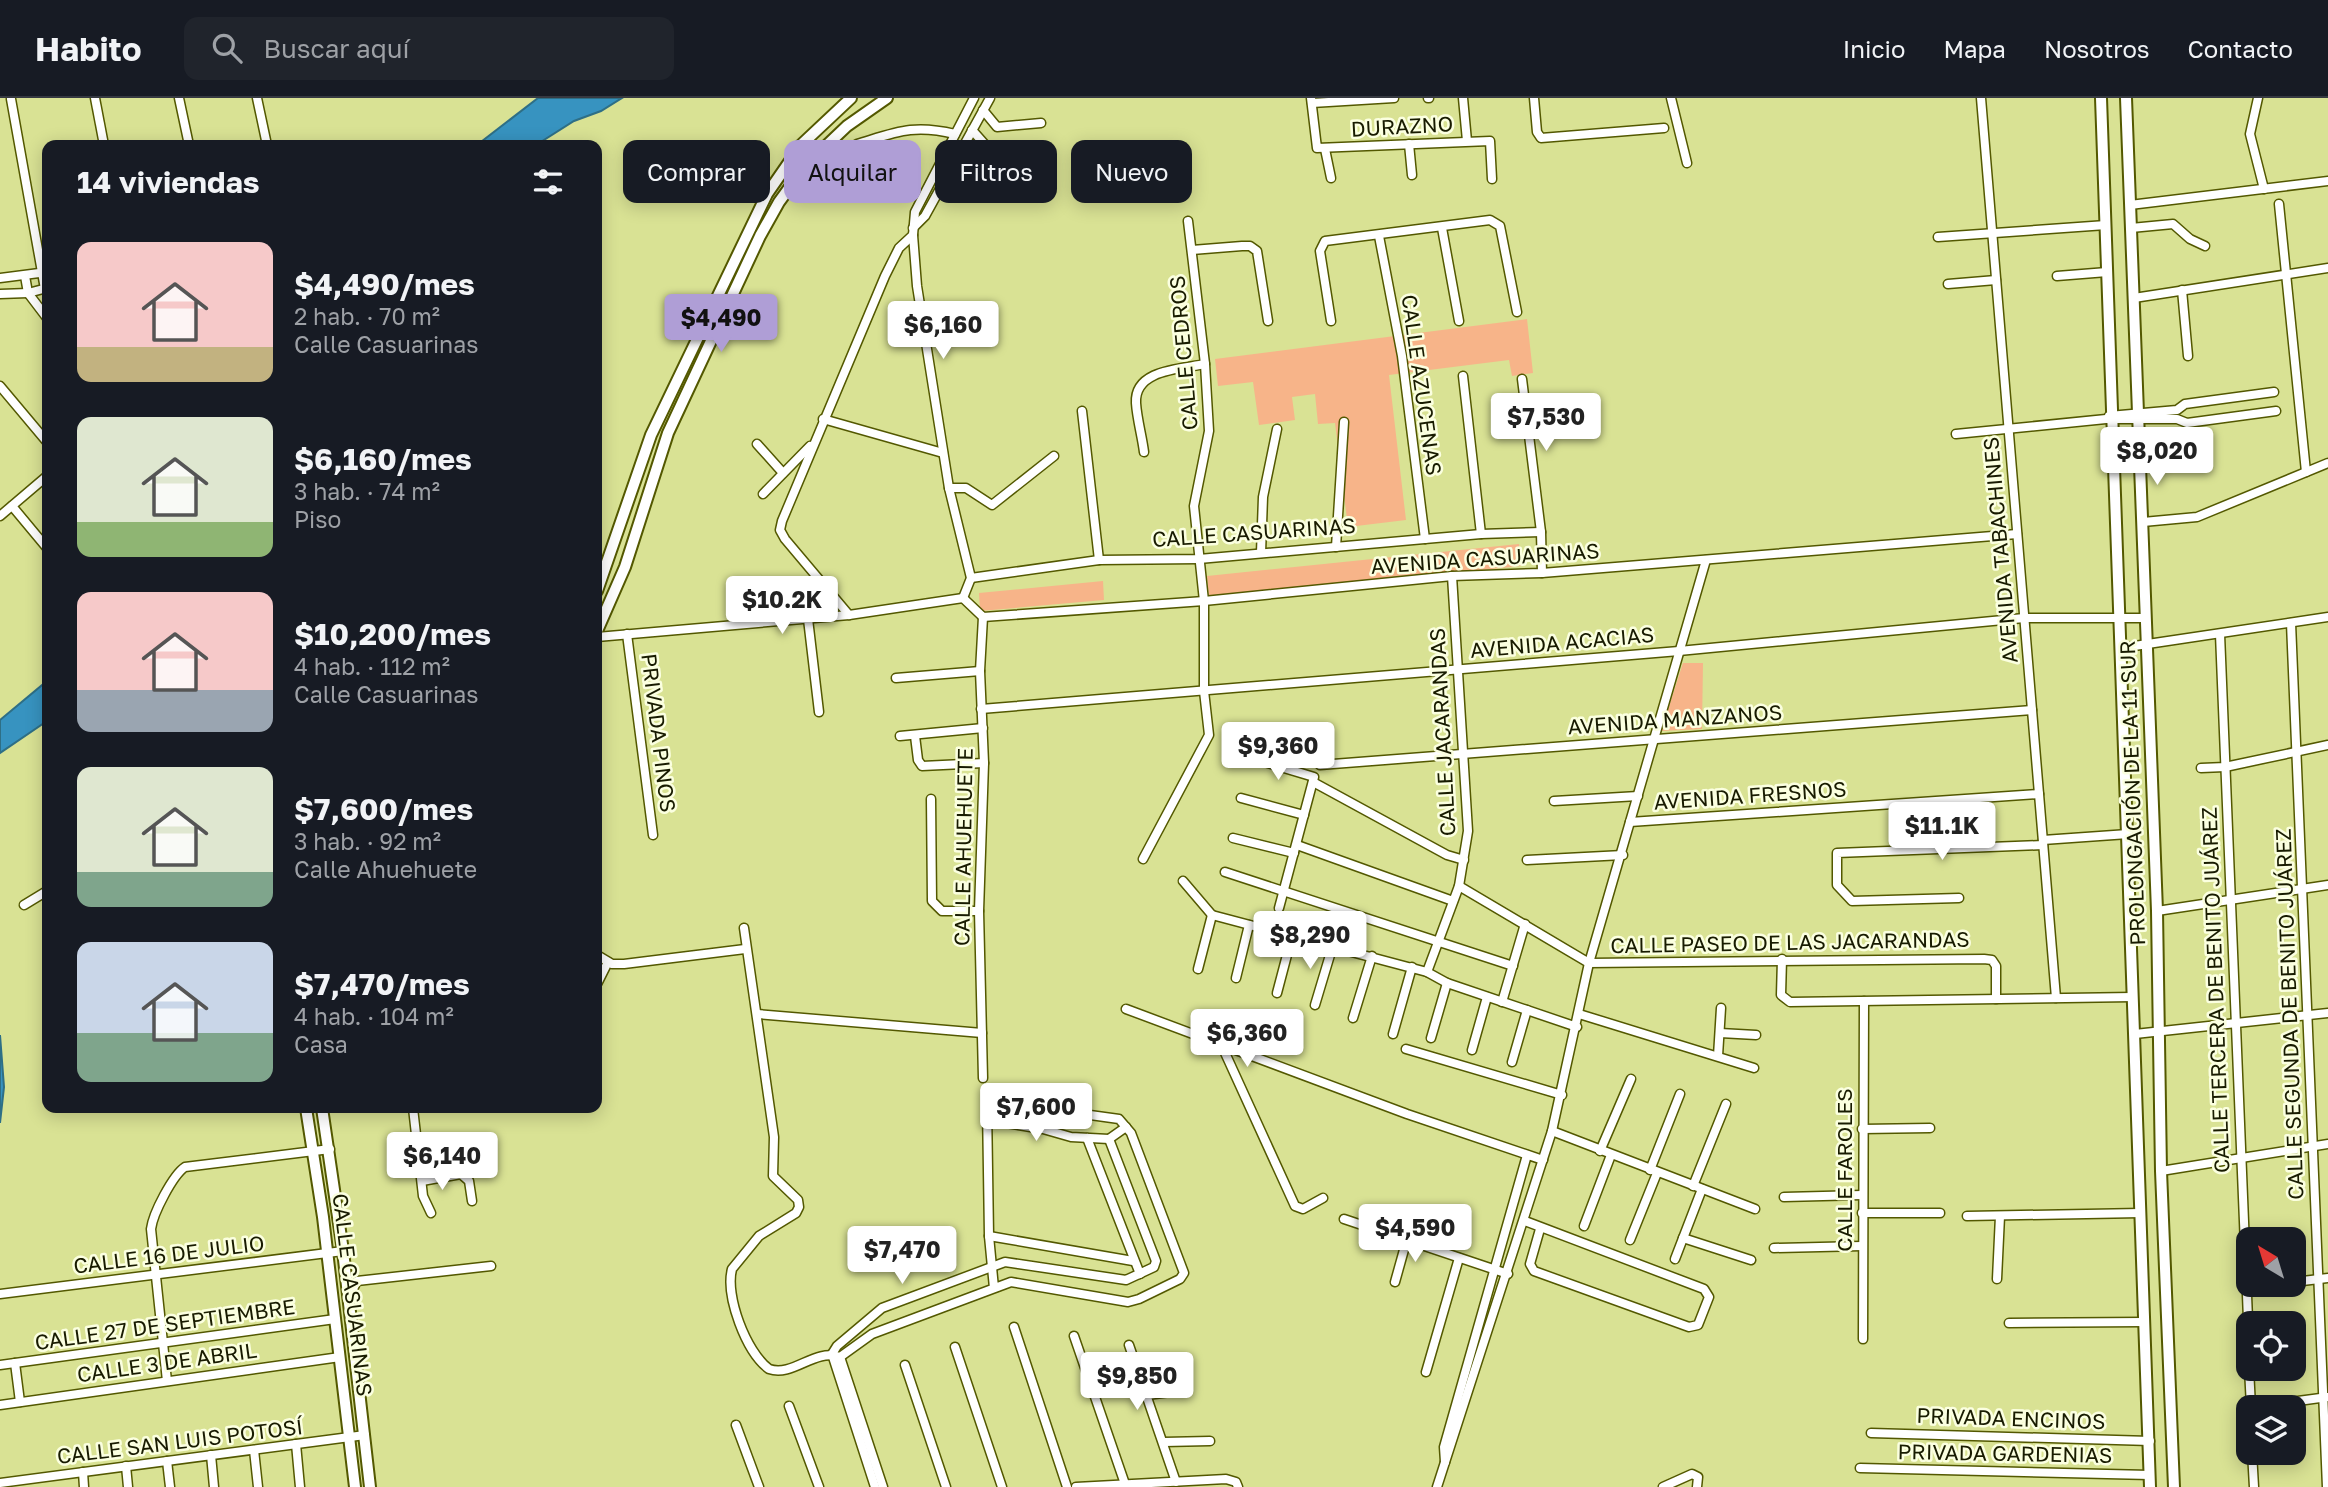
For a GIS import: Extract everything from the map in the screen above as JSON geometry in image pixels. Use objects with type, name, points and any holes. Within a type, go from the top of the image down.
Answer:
[{"type":"main road","points":[[602,577],[646,449],[767,194],[787,162],[850,98]]},
{"type":"main road","points":[[602,620],[625,567],[668,433],[731,296],[779,202],[806,165],[834,137],[887,98]]},
{"type":"main road","name":"PROLONGACIÓN DE LA 11 SUR","points":[[2101,98],[2110,418],[2136,1034],[2150,1487]]},
{"type":"main road","name":"PROLONGACIÓN DE LA 11 SUR","points":[[2126,98],[2157,911],[2161,1032],[2161,1171],[2174,1487]]},
{"type":"main road","points":[[830,117],[825,131],[834,137]]},
{"type":"main road","name":"CALLE CASUARINAS","points":[[307,1113],[314,1151],[355,1487]]},
{"type":"main road","name":"CALLE CASUARINAS","points":[[324,1113],[343,1251],[370,1487]]},
{"type":"street","points":[[95,98],[103,140]]},
{"type":"street","points":[[179,98],[188,140]]},
{"type":"street","points":[[257,98],[266,140]]},
{"type":"street","points":[[963,598],[971,578],[943,453],[918,293],[913,232],[915,212],[974,98]]},
{"type":"street","points":[[849,615],[780,530],[813,443],[885,276],[899,248],[925,216],[990,98]]},
{"type":"street","points":[[1331,178],[1321,148],[1311,100],[1394,98]]},
{"type":"street","points":[[1463,98],[1467,141]]},
{"type":"street","points":[[1534,98],[1537,132],[1541,138],[1664,128]]},
{"type":"street","points":[[1671,98],[1687,163]]},
{"type":"street","name":"AVENIDA TABACHINES","points":[[1980,98],[2056,998]]},
{"type":"street","points":[[2258,98],[2250,134],[2264,189]]},
{"type":"street","points":[[11,99],[42,257]]},
{"type":"street","points":[[984,110],[997,127],[1041,123]]},
{"type":"street","points":[[871,140],[912,128],[926,127],[955,134]]},
{"type":"street","points":[[972,130],[981,140]]},
{"type":"street","name":"DURAZNO","points":[[1321,148],[1490,141],[1492,179]]},
{"type":"street","points":[[1409,144],[1412,175]]},
{"type":"street","points":[[2130,205],[2328,181]]},
{"type":"street","points":[[2279,204],[2306,472]]},
{"type":"street","name":"CALLE CEDROS","points":[[1143,859],[1209,735],[1204,691],[1203,601],[1194,506],[1209,431],[1205,364],[1188,220]]},
{"type":"street","points":[[1331,321],[1321,244],[1325,241],[1490,220],[1496,222],[1517,312]]},
{"type":"street","points":[[2131,228],[2173,224],[2190,239],[2205,246]]},
{"type":"street","points":[[1938,237],[2106,225]]},
{"type":"street","points":[[1442,228],[1459,321]]},
{"type":"street","name":"CALLE AZUCENAS","points":[[1379,236],[1402,356],[1425,539]]},
{"type":"street","points":[[1192,250],[1250,246],[1256,251],[1268,321]]},
{"type":"street","points":[[2134,298],[2328,268]]},
{"type":"street","points":[[2056,276],[2107,272]]},
{"type":"street","points":[[0,278],[42,273]]},
{"type":"street","points":[[25,276],[28,293],[42,311]]},
{"type":"street","points":[[1948,284],[1996,280]]},
{"type":"street","points":[[0,294],[42,290]]},
{"type":"street","points":[[2182,290],[2188,356]]},
{"type":"street","points":[[1143,452],[1135,399],[1143,382],[1151,375],[1205,364]]},
{"type":"street","points":[[1463,376],[1481,534]]},
{"type":"street","points":[[1522,379],[1541,532],[1542,573]]},
{"type":"street","points":[[0,386],[42,436]]},
{"type":"street","points":[[2177,415],[2185,404],[2274,392]]},
{"type":"street","points":[[1082,411],[1099,560]]},
{"type":"street","points":[[1956,434],[2139,416],[2177,415],[2187,423],[2276,411]]},
{"type":"street","points":[[823,419],[943,453]]},
{"type":"street","points":[[1336,547],[1344,422]]},
{"type":"street","points":[[1261,553],[1263,497],[1277,429]]},
{"type":"street","points":[[764,494],[813,443]]},
{"type":"street","points":[[757,444],[783,473]]},
{"type":"street","points":[[949,488],[966,488],[992,505],[1054,456]]},
{"type":"street","points":[[2143,522],[2197,517],[2328,463]]},
{"type":"street","points":[[0,516],[42,480]]},
{"type":"street","points":[[12,506],[42,542]]},
{"type":"street","name":"CALLE CASUARINAS","points":[[971,578],[1099,560],[1199,559],[1481,534],[1541,532]]},
{"type":"street","name":"AVENIDA CASUARINAS","points":[[983,617],[1203,601],[1452,576],[1542,573],[2017,534]]},
{"type":"street","points":[[1437,1487],[1508,1275],[1552,1131],[1589,963],[1623,855],[1630,822],[1706,560]]},
{"type":"street","name":"CALLE JACARANDAS","points":[[1427,972],[1460,886],[1468,823],[1452,576]]},
{"type":"street","points":[[602,637],[849,615],[963,598]]},
{"type":"street","points":[[963,598],[983,617]]},
{"type":"street","name":"CALLE AHUEHUETE","points":[[983,617],[980,671],[984,763],[979,911],[983,1078]]},
{"type":"street","points":[[2121,648],[2328,617]]},
{"type":"street","name":"AVENIDA ACACIAS","points":[[981,709],[1679,651],[2024,618],[2145,618]]},
{"type":"street","points":[[808,619],[819,712]]},
{"type":"street","name":"CALLE SEGUNDA DE BENITO JUÁREZ","points":[[2291,623],[2315,1146],[2317,1279],[2326,1397],[2327,1487]]},
{"type":"street","name":"CALLE TERCERA DE BENITO JUÁREZ","points":[[2220,634],[2244,1227]]},
{"type":"street","name":"PRIVADA PINOS","points":[[627,635],[653,835]]},
{"type":"street","points":[[896,678],[980,671]]},
{"type":"street","name":"AVENIDA MANZANOS","points":[[1320,765],[2032,710]]},
{"type":"street","points":[[900,736],[983,728]]},
{"type":"street","points":[[915,736],[918,761],[922,766],[984,763]]},
{"type":"street","points":[[2201,768],[2225,767],[2328,745]]},
{"type":"street","points":[[1251,758],[1313,780],[1447,855],[1464,860]]},
{"type":"street","points":[[1279,908],[1313,780]]},
{"type":"street","name":"AVENIDA FRESNOS","points":[[1630,822],[2039,794]]},
{"type":"street","points":[[1554,801],[1638,796]]},
{"type":"street","points":[[1241,798],[1304,815]]},
{"type":"street","points":[[931,799],[932,901],[942,911],[979,911]]},
{"type":"street","points":[[1959,898],[1852,901],[1837,885],[1839,851],[2043,842],[2128,834]]},
{"type":"street","points":[[1233,838],[1296,849],[1453,901]]},
{"type":"street","points":[[1527,860],[1623,855]]},
{"type":"street","points":[[1225,872],[1513,966]]},
{"type":"street","points":[[1183,881],[1212,915],[1412,967],[1447,983],[1577,1027]]},
{"type":"street","points":[[2157,911],[2328,885]]},
{"type":"street","points":[[1460,886],[1589,963]]},
{"type":"street","points":[[24,905],[42,894]]},
{"type":"street","points":[[1198,969],[1212,915]]},
{"type":"street","points":[[1502,1002],[1525,924]]},
{"type":"street","points":[[1236,978],[1249,925]]},
{"type":"street","points":[[744,928],[744,949],[757,1014],[774,1137],[773,1176],[798,1200],[799,1207],[796,1213],[759,1236],[735,1264],[730,1276],[734,1306],[744,1332],[769,1369],[784,1371],[823,1355],[836,1356]]},
{"type":"street","points":[[1277,993],[1292,936]]},
{"type":"street","points":[[1315,1004],[1333,945]]},
{"type":"street","points":[[602,958],[608,962],[624,964],[744,949]]},
{"type":"street","points":[[1353,1018],[1372,956]]},
{"type":"street","name":"CALLE PASEO DE LAS JACARANDAS","points":[[1589,963],[1983,958],[1992,960],[1996,966],[1996,999]]},
{"type":"street","points":[[1782,960],[1784,1000],[2133,997]]},
{"type":"street","points":[[602,974],[608,962]]},
{"type":"street","points":[[1393,1034],[1412,967]]},
{"type":"street","points":[[1431,1038],[1447,983]]},
{"type":"street","points":[[1472,1050],[1487,997]]},
{"type":"street","name":"CALLE FAROLES","points":[[1863,1339],[1864,1001]]},
{"type":"street","points":[[1718,1056],[1721,1008]]},
{"type":"street","points":[[1126,1009],[1543,1160]]},
{"type":"street","points":[[1512,1062],[1527,1010]]},
{"type":"street","points":[[2136,1034],[2328,1013]]},
{"type":"street","points":[[757,1014],[982,1033]]},
{"type":"street","points":[[1579,1014],[1754,1068]]},
{"type":"street","points":[[1720,1033],[1756,1035]]},
{"type":"street","points":[[1220,1044],[1295,1206],[1303,1209],[1323,1199]]},
{"type":"street","points":[[1406,1049],[1562,1095]]},
{"type":"street","points":[[1600,1151],[1631,1079]]},
{"type":"street","points":[[1630,1240],[1680,1094]]},
{"type":"street","points":[[875,1487],[836,1356],[836,1346],[994,1288],[1019,1282],[1134,1301],[1180,1279],[1184,1273],[1126,1127],[1113,1116],[991,1102],[987,1106],[990,1267],[994,1288]]},
{"type":"street","points":[[1693,1186],[1726,1104]]},
{"type":"street","points":[[414,1113],[424,1196],[431,1213]]},
{"type":"street","points":[[987,1120],[1087,1138],[1109,1139],[1126,1127]]},
{"type":"street","points":[[1862,1129],[1930,1128]]},
{"type":"street","points":[[1552,1131],[1755,1209]]},
{"type":"street","points":[[1087,1138],[1140,1274]]},
{"type":"street","points":[[856,1338],[870,1315],[882,1308],[1012,1261],[1131,1280],[1140,1274],[1156,1261],[1109,1139]]},
{"type":"street","points":[[2161,1171],[2328,1144]]},
{"type":"street","points":[[167,1381],[153,1275],[151,1229],[155,1211],[177,1171],[185,1167],[330,1149]]},
{"type":"street","points":[[1445,1464],[1444,1447],[1527,1155]]},
{"type":"street","points":[[1584,1226],[1611,1155]]},
{"type":"street","points":[[422,1181],[461,1174],[469,1181],[472,1201]]},
{"type":"street","points":[[1675,1259],[1702,1189]]},
{"type":"street","points":[[1784,1197],[1862,1195]]},
{"type":"street","points":[[1862,1213],[1940,1213]]},
{"type":"street","points":[[1968,1216],[2141,1213]]},
{"type":"street","points":[[1997,1279],[2000,1216]]},
{"type":"street","points":[[1344,1219],[1508,1275]]},
{"type":"street","points":[[1525,1221],[1540,1229],[1704,1289],[1709,1297],[1699,1325],[1689,1327],[1534,1270],[1530,1264],[1540,1229]]},
{"type":"street","points":[[989,1236],[1133,1261]]},
{"type":"street","points":[[1683,1238],[1751,1260]]},
{"type":"street","points":[[1395,1282],[1406,1239]]},
{"type":"street","points":[[1774,1248],[1862,1246]]},
{"type":"street","name":"CALLE 16 DE JULIO","points":[[0,1294],[343,1251]]},
{"type":"street","points":[[1426,1372],[1459,1258]]},
{"type":"street","points":[[348,1299],[356,1282],[491,1266]]},
{"type":"street","points":[[2306,1281],[2328,1278]]},
{"type":"street","name":"CALLE 27 DE SEPTIEMBRE","points":[[0,1365],[335,1319]]},
{"type":"street","points":[[2009,1323],[2144,1322]]},
{"type":"street","points":[[1014,1327],[1068,1487]]},
{"type":"street","points":[[1074,1336],[1125,1484]]},
{"type":"street","points":[[1129,1345],[1176,1482]]},
{"type":"street","points":[[955,1347],[1002,1487]]},
{"type":"street","points":[[836,1356],[883,1487]]},
{"type":"street","name":"CALLE 3 DE ABRIL","points":[[0,1405],[340,1357]]},
{"type":"street","points":[[15,1363],[20,1402]]},
{"type":"street","points":[[905,1365],[946,1487]]},
{"type":"street","points":[[1147,1395],[1186,1390]]},
{"type":"street","points":[[2306,1400],[2326,1397]]},
{"type":"street","points":[[789,1406],[819,1487]]},
{"type":"street","points":[[736,1425],[760,1487]]},
{"type":"street","name":"PRIVADA ENCINOS","points":[[1871,1433],[2150,1441]]},
{"type":"street","name":"CALLE SAN LUIS POTOSÍ","points":[[0,1483],[40,1482],[83,1472],[365,1435]]},
{"type":"street","points":[[1164,1442],[1210,1441]]},
{"type":"street","points":[[296,1444],[300,1487]]},
{"type":"street","points":[[254,1450],[258,1487]]},
{"type":"street","points":[[211,1455],[214,1487]]},
{"type":"street","points":[[167,1461],[170,1487]]},
{"type":"street","points":[[2253,1465],[2254,1487]]},
{"type":"street","points":[[126,1466],[128,1487]]},
{"type":"street","name":"PRIVADA GARDENIAS","points":[[1860,1468],[2150,1475]]},
{"type":"street","points":[[83,1472],[84,1487]]},
{"type":"street","points":[[1663,1487],[1696,1475],[1697,1487]]},
{"type":"street","points":[[1076,1487],[1226,1479],[1236,1482],[1238,1487]]},
{"type":"shaded area","points":[[1527,319],[1533,373],[1512,376],[1509,360],[1389,375],[1406,520],[1348,527],[1335,423],[1318,424],[1315,394],[1292,397],[1295,420],[1259,425],[1253,382],[1218,386],[1215,359]]},
{"type":"shaded area","points":[[1519,544],[1521,566],[1209,597],[1207,576]]},
{"type":"shaded area","points":[[1103,581],[1104,600],[980,611],[979,593]]},
{"type":"shaded area","points":[[1683,663],[1703,663],[1702,729],[1661,731]]},
{"type":"water","points":[[538,98],[622,98],[601,111],[574,121],[544,140],[483,140]]},
{"type":"water","points":[[42,685],[42,724],[0,753],[0,720]]},
{"type":"water","points":[[0,1035],[4,1087],[0,1123]]}]
